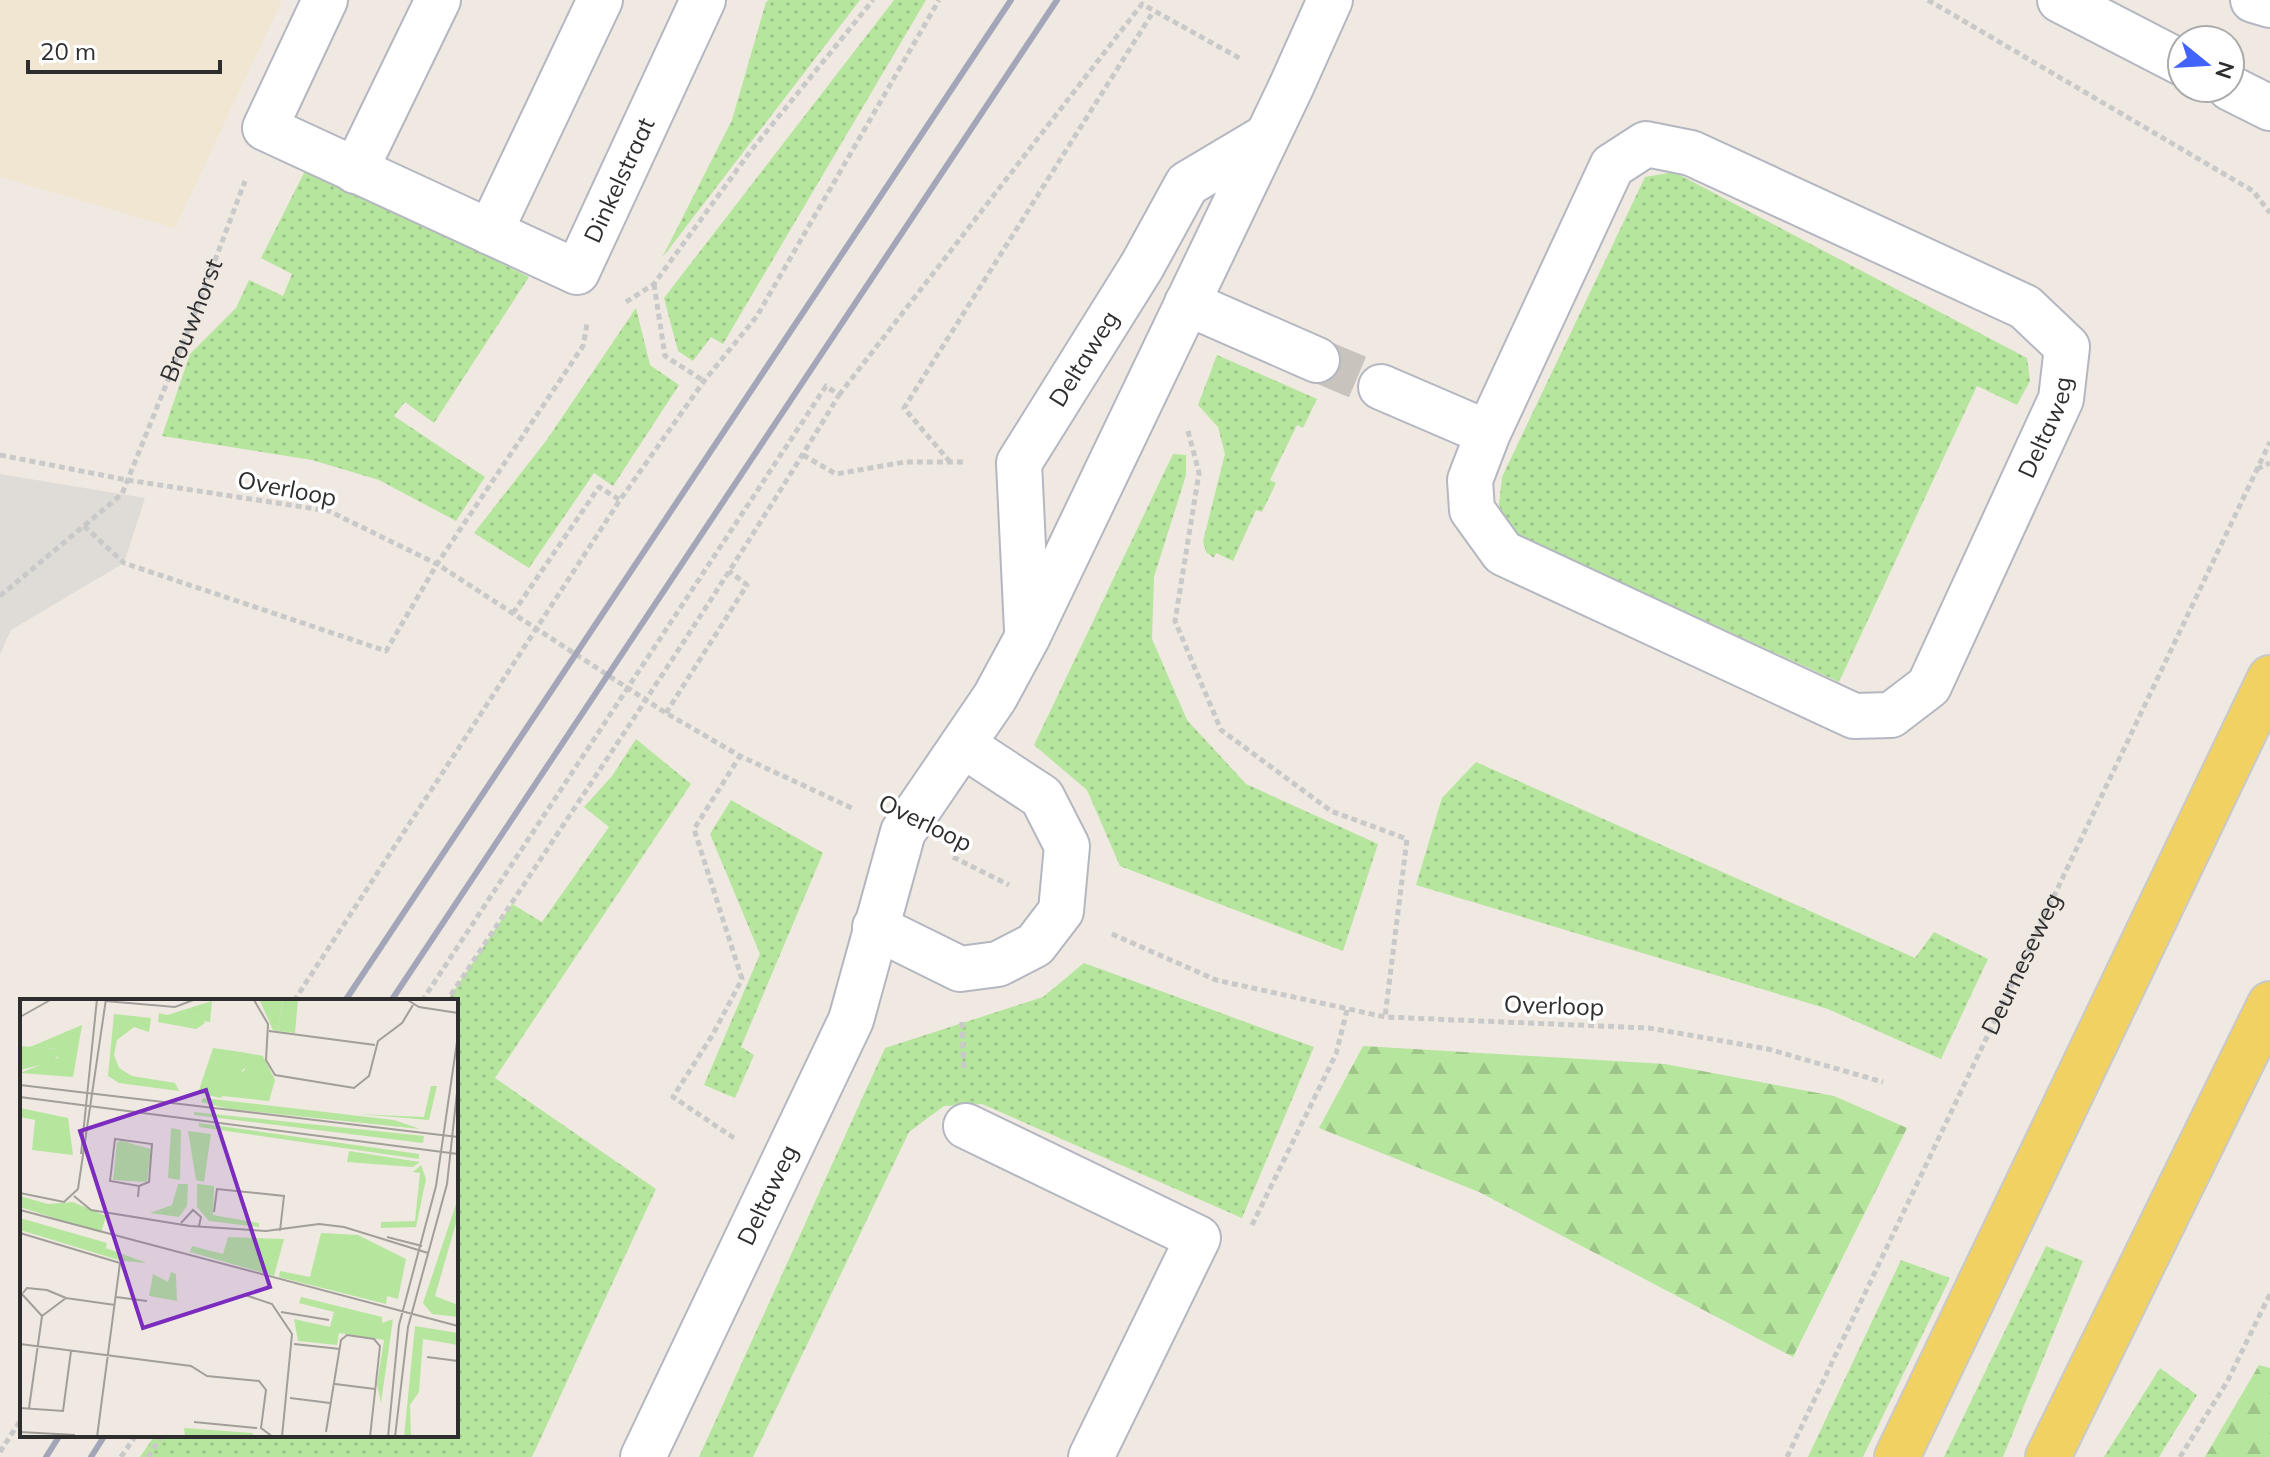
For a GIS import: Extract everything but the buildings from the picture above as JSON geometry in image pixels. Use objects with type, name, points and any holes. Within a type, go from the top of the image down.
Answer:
[{"type":"main road","points":[[1897,1457],[2270,678]]},
{"type":"main road","points":[[2048,1457],[2270,1004]]},
{"type":"street","points":[[265,128],[325,0]]},
{"type":"street","points":[[355,171],[438,0]]},
{"type":"street","points":[[490,232],[600,0]]},
{"type":"street","name":"Dinkelstraat","points":[[265,128],[577,272],[703,0]]},
{"type":"street","name":"Deltaweg","points":[[643,1457],[851,1020],[903,832],[995,697],[1028,636],[1330,0]]},
{"type":"street","points":[[2060,0],[2166,55]]},
{"type":"street","points":[[2253,0],[2270,5]]},
{"type":"street","points":[[2246,96],[2270,108]]},
{"type":"street","name":"Deltaweg","points":[[1028,636],[1019,463],[1142,266],[1187,184],[1266,137]]},
{"type":"street","name":"Deltaweg","points":[[1646,144],[1691,153],[2025,307],[2067,347],[2061,399],[1929,686],[1891,715],[1854,716],[1503,553],[1472,510],[1470,480],[1488,433],[1612,166],[1646,144]]},
{"type":"street","points":[[1187,303],[1317,360]]},
{"type":"street","points":[[1381,387],[1488,433]]},
{"type":"street","points":[[875,927],[960,969],[998,964],[1035,945],[1061,911],[1067,846],[1042,797],[963,745]]},
{"type":"street","points":[[966,1126],[1198,1238],[1091,1457]]},
{"type":"path","points":[[614,309],[654,284],[750,152],[873,0]]},
{"type":"path","points":[[295,999],[620,500],[704,381],[757,316],[939,0]]},
{"type":"path","points":[[1928,0],[2253,191],[2270,213]]},
{"type":"path","points":[[448,999],[729,571],[839,395],[1142,4],[1207,40]]},
{"type":"path","points":[[950,462],[904,408],[1153,12]]},
{"type":"path","name":"Brouwhorst","points":[[0,596],[122,494],[265,128]]},
{"type":"path","points":[[84,526],[124,563],[386,651],[437,564],[583,346],[588,326],[577,272]]},
{"type":"path","points":[[654,284],[665,356],[704,381]]},
{"type":"path","points":[[423,999],[826,386],[839,395]]},
{"type":"path","points":[[1140,400],[1189,432],[1199,473],[1175,621],[1221,730],[1331,811],[1407,839],[1385,1017]]},
{"type":"path","name":"Deurneseweg","points":[[1787,1457],[2270,442]]},
{"type":"path","name":"Overloop","points":[[0,455],[127,480],[329,511],[437,564],[666,713],[740,756],[903,832],[1061,911],[1216,980],[1385,1017],[1649,1028],[1768,1049],[1883,1082]]},
{"type":"path","points":[[803,455],[836,474],[905,462]]},
{"type":"path","points":[[2257,469],[2270,463]]},
{"type":"path","points":[[513,613],[599,487],[620,500]]},
{"type":"path","points":[[666,713],[747,585],[729,571]]},
{"type":"path","points":[[740,756],[694,829],[742,979],[713,1034],[673,1097],[781,1169]]},
{"type":"path","points":[[960,969],[966,1126]]},
{"type":"path","points":[[1198,1238],[1251,1229],[1336,1054],[1347,1010]]},
{"type":"path","points":[[2180,1457],[2227,1382],[2270,1294]]},
{"type":"path","points":[[0,1452],[20,1421]]},
{"type":"path","points":[[121,1457],[135,1437]]},
{"type":"path","points":[[148,1457],[161,1437]]},
{"type":"shaded area","points":[[0,0],[282,0],[175,228],[0,177]]},
{"type":"shaded area","points":[[0,474],[145,498],[124,563],[11,630],[0,654]]},
{"type":"green space","points":[[769,0],[860,0],[662,258],[732,120]]},
{"type":"green space","points":[[894,0],[926,0],[723,344],[711,337],[693,361],[678,351],[664,298]]},
{"type":"green space","points":[[307,167],[529,277],[434,423],[405,402],[394,416],[485,477],[456,521],[379,480],[312,460],[162,436],[190,354],[236,308],[249,280],[283,296],[292,274],[261,258]]},
{"type":"green space","points":[[1674,172],[2027,358],[2030,381],[2017,405],[1977,386],[1839,682],[1511,532],[1499,505],[1502,477],[1645,177]]},
{"type":"green space","points":[[636,308],[650,365],[679,385],[613,486],[594,473],[529,568],[474,533],[546,441]]},
{"type":"green space","points":[[1217,355],[1317,399],[1303,428],[1297,425],[1270,480],[1276,483],[1262,512],[1256,510],[1233,561],[1216,553],[1214,558],[1206,552],[1203,541],[1225,454],[1218,427],[1198,405]]},
{"type":"green space","points":[[1173,454],[1186,455],[1186,475],[1154,577],[1152,639],[1187,720],[1246,784],[1378,844],[1343,951],[1120,866],[1087,790],[1034,745]]},
{"type":"green space","points":[[636,739],[691,784],[495,1078],[656,1189],[532,1457],[140,1457],[154,1437],[458,1437],[458,999],[448,999],[512,904],[542,922],[609,827],[584,807],[612,776]]},
{"type":"green space","points":[[1476,762],[1915,958],[1934,932],[1988,959],[1941,1059],[1828,1009],[1416,885],[1442,798]]},
{"type":"green space","points":[[731,800],[823,853],[741,1047],[754,1055],[735,1098],[704,1085],[760,954],[710,834]]},
{"type":"green space","points":[[1084,963],[1314,1047],[1242,1218],[982,1104],[944,1106],[909,1132],[753,1457],[699,1457],[885,1048],[1043,997]]},
{"type":"green space","points":[[1363,1046],[1665,1064],[1834,1096],[1907,1128],[1793,1357],[1479,1192],[1319,1128]]},
{"type":"green space","points":[[2046,1246],[2083,1261],[2003,1457],[1944,1457]]},
{"type":"green space","points":[[1901,1260],[1950,1278],[1863,1457],[1808,1457]]},
{"type":"green space","points":[[2259,1365],[2270,1368],[2270,1457],[2205,1457]]},
{"type":"green space","points":[[2160,1368],[2197,1395],[2159,1457],[2104,1457]]},
{"type":"tunnel","points":[[1317,360],[1381,387]]},
{"type":"railway","points":[[346,999],[1011,0]]},
{"type":"railway","points":[[392,999],[1057,0]]},
{"type":"railway","points":[[46,1457],[59,1437]]},
{"type":"railway","points":[[91,1457],[104,1437]]}]
